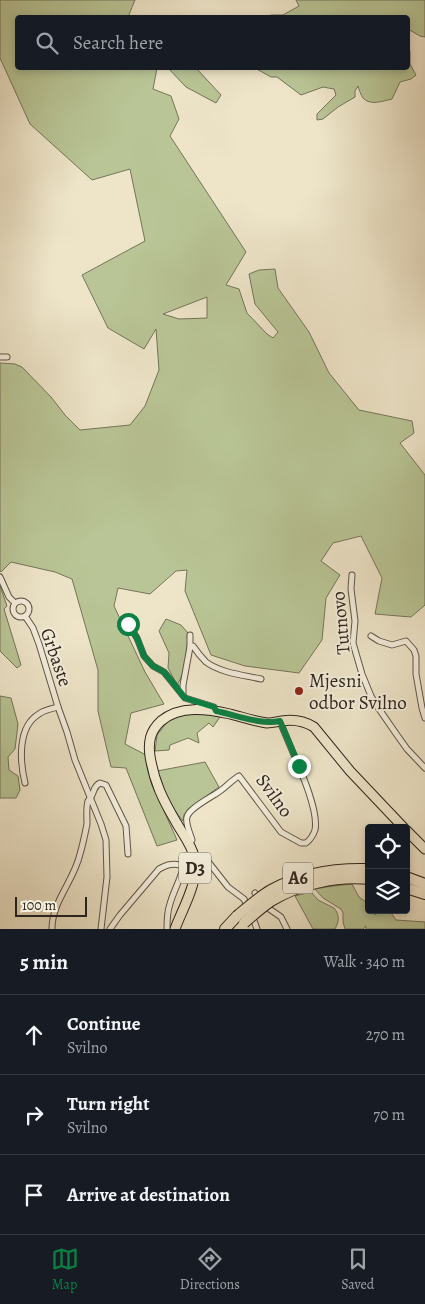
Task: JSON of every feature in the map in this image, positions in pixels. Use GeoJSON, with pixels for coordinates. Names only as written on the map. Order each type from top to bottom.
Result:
{"type":"FeatureCollection","features":[{"type":"Feature","properties":{"kind":"highway","name":"A6"},"geometry":{"type":"LineString","coordinates":[[240,923],[270,891],[288,882],[331,870],[365,869]]}},
{"type":"Feature","properties":{"kind":"highway"},"geometry":{"type":"LineString","coordinates":[[410,878],[425,884]]}},
{"type":"Feature","properties":{"kind":"highway","name":"A6"},"geometry":{"type":"LineString","coordinates":[[225,929],[240,923],[289,892],[312,884],[339,879],[365,879]]}},
{"type":"Feature","properties":{"kind":"highway"},"geometry":{"type":"LineString","coordinates":[[410,889],[425,894]]}},
{"type":"Feature","properties":{"kind":"main road","name":"Svilno"},"geometry":{"type":"LineString","coordinates":[[175,929],[191,888],[195,867],[194,856],[161,796],[155,781],[149,750],[150,738],[156,726],[173,714],[184,710],[196,709],[216,711],[262,722],[302,721],[314,727],[350,771],[400,824]]}},
{"type":"Feature","properties":{"kind":"main road","name":"Svilno"},"geometry":{"type":"LineString","coordinates":[[410,834],[425,849]]}},
{"type":"Feature","properties":{"kind":"street"},"geometry":{"type":"LineString","coordinates":[[0,358],[7,357]]}},
{"type":"Feature","properties":{"kind":"street","name":"Tutnovo"},"geometry":{"type":"LineString","coordinates":[[352,575],[351,589],[355,621],[353,643],[362,674],[376,706],[397,736],[425,768]]}},
{"type":"Feature","properties":{"kind":"street","name":"Grbaste"},"geometry":{"type":"LineString","coordinates":[[0,577],[8,598],[15,604]]}},
{"type":"Feature","properties":{"kind":"street","name":"Grbaste"},"geometry":{"type":"LineString","coordinates":[[23,601],[28,604],[30,609],[28,614],[20,618],[15,615],[13,608],[15,604],[23,601]]}},
{"type":"Feature","properties":{"kind":"street","name":"Grbaste"},"geometry":{"type":"LineString","coordinates":[[26,616],[39,644],[58,708],[106,840],[107,877],[101,929]]}},
{"type":"Feature","properties":{"kind":"street","name":"Svilno"},"geometry":{"type":"LineString","coordinates":[[128,624],[137,638],[144,656],[153,666],[164,672],[185,698],[214,707],[216,711]]}},
{"type":"Feature","properties":{"kind":"street"},"geometry":{"type":"LineString","coordinates":[[183,695],[182,686],[190,647],[190,635]]}},
{"type":"Feature","properties":{"kind":"street","name":"Tutnovo"},"geometry":{"type":"LineString","coordinates":[[371,636],[385,644],[392,645],[406,641],[414,650],[416,674],[422,690],[422,708],[425,718]]}},
{"type":"Feature","properties":{"kind":"street"},"geometry":{"type":"LineString","coordinates":[[190,647],[193,646],[202,658],[216,668],[261,679]]}},
{"type":"Feature","properties":{"kind":"street","name":"Grbaste"},"geometry":{"type":"LineString","coordinates":[[25,783],[22,771],[22,758],[25,730],[38,714],[58,708]]}},
{"type":"Feature","properties":{"kind":"street","name":"Svilno"},"geometry":{"type":"LineString","coordinates":[[189,844],[192,840],[186,820],[187,815],[239,776],[280,832],[301,843],[306,843],[310,840],[315,828],[313,805],[280,721]]}},
{"type":"Feature","properties":{"kind":"street"},"geometry":{"type":"LineString","coordinates":[[90,799],[97,784],[106,785],[126,826],[128,854]]}},
{"type":"Feature","properties":{"kind":"street","name":"Grbaste"},"geometry":{"type":"LineString","coordinates":[[52,929],[55,909],[80,855],[90,799]]}},
{"type":"Feature","properties":{"kind":"street"},"geometry":{"type":"LineString","coordinates":[[194,856],[206,859],[228,887],[244,899],[257,929]]}},
{"type":"Feature","properties":{"kind":"street"},"geometry":{"type":"LineString","coordinates":[[110,929],[159,869],[173,863],[183,868],[169,905],[167,929]]}},
{"type":"Feature","properties":{"kind":"street"},"geometry":{"type":"LineString","coordinates":[[255,893],[268,908],[281,917],[287,929]]}},
{"type":"Feature","properties":{"kind":"green space"},"geometry":{"type":"Polygon","coordinates":[[[0,0],[135,0],[129,15],[15,15],[15,70],[157,70],[153,89],[171,96],[179,119],[170,136],[246,252],[226,285],[239,289],[247,313],[273,338],[278,332],[255,304],[249,274],[259,270],[275,269],[278,288],[309,332],[329,373],[359,410],[412,421],[414,433],[400,443],[425,475],[425,605],[411,617],[375,614],[382,578],[361,536],[333,543],[321,561],[340,575],[326,598],[322,640],[299,673],[245,666],[211,655],[185,591],[187,570],[176,571],[150,594],[118,588],[114,606],[145,672],[164,704],[131,713],[125,744],[146,755],[151,782],[177,840],[157,846],[126,768],[111,767],[98,711],[98,670],[72,579],[55,572],[11,562],[0,571],[0,363],[15,364],[22,367],[80,430],[130,425],[145,406],[159,370],[156,329],[144,349],[108,328],[82,275],[145,241],[130,169],[92,180],[30,124],[0,58],[0,0]],[[207,297],[163,314],[179,319],[207,318],[207,297]]]}},
{"type":"Feature","properties":{"kind":"green space"},"geometry":{"type":"Polygon","coordinates":[[[296,0],[425,0],[425,37],[410,30],[410,15],[283,15],[299,6],[296,0]]]}},
{"type":"Feature","properties":{"kind":"green space"},"geometry":{"type":"Polygon","coordinates":[[[410,64],[416,75],[411,79],[400,82],[392,99],[377,102],[369,102],[363,98],[358,86],[355,91],[355,97],[323,119],[317,120],[317,114],[336,95],[334,89],[323,87],[301,95],[277,77],[271,77],[259,70],[410,70],[410,64]]]}},
{"type":"Feature","properties":{"kind":"green space"},"geometry":{"type":"Polygon","coordinates":[[[170,70],[198,70],[221,95],[216,103],[186,87],[170,70]]]}},
{"type":"Feature","properties":{"kind":"green space"},"geometry":{"type":"Polygon","coordinates":[[[0,586],[7,606],[4,609],[21,665],[17,668],[0,651],[0,586]]]}},
{"type":"Feature","properties":{"kind":"green space"},"geometry":{"type":"Polygon","coordinates":[[[166,619],[181,625],[188,633],[185,666],[177,685],[168,668],[169,653],[159,631],[166,619]]]}},
{"type":"Feature","properties":{"kind":"green space"},"geometry":{"type":"Polygon","coordinates":[[[0,696],[11,698],[18,724],[15,749],[8,757],[9,770],[18,776],[20,790],[16,798],[0,798],[0,696]]]}},
{"type":"Feature","properties":{"kind":"green space"},"geometry":{"type":"Polygon","coordinates":[[[190,713],[220,717],[213,727],[209,723],[197,733],[199,743],[188,738],[170,745],[169,750],[155,751],[157,735],[169,720],[190,713]]]}},
{"type":"Feature","properties":{"kind":"green space"},"geometry":{"type":"Polygon","coordinates":[[[205,762],[219,787],[188,809],[183,821],[167,798],[157,771],[205,762]]]}},
{"type":"Feature","properties":{"kind":"green space"},"geometry":{"type":"Polygon","coordinates":[[[352,884],[359,897],[365,901],[365,914],[392,914],[396,920],[425,922],[425,929],[366,929],[366,926],[363,929],[345,929],[341,909],[323,898],[315,889],[352,884]]]}},
{"type":"Feature","properties":{"kind":"green space"},"geometry":{"type":"Polygon","coordinates":[[[311,892],[318,900],[334,908],[336,911],[338,919],[335,929],[313,929],[295,896],[311,892]]]}},
{"type":"Feature","properties":{"kind":"place","name":"Mjesni odbor Svilno"},"geometry":{"type":"Point","coordinates":[299,691]}},
{"type":"Feature","properties":{"kind":"route"},"geometry":{"type":"LineString","coordinates":[[128,624],[137,638],[144,656],[153,666],[164,672],[185,698],[214,707],[216,711],[262,722],[272,723],[280,721],[299,766]]}}]}
